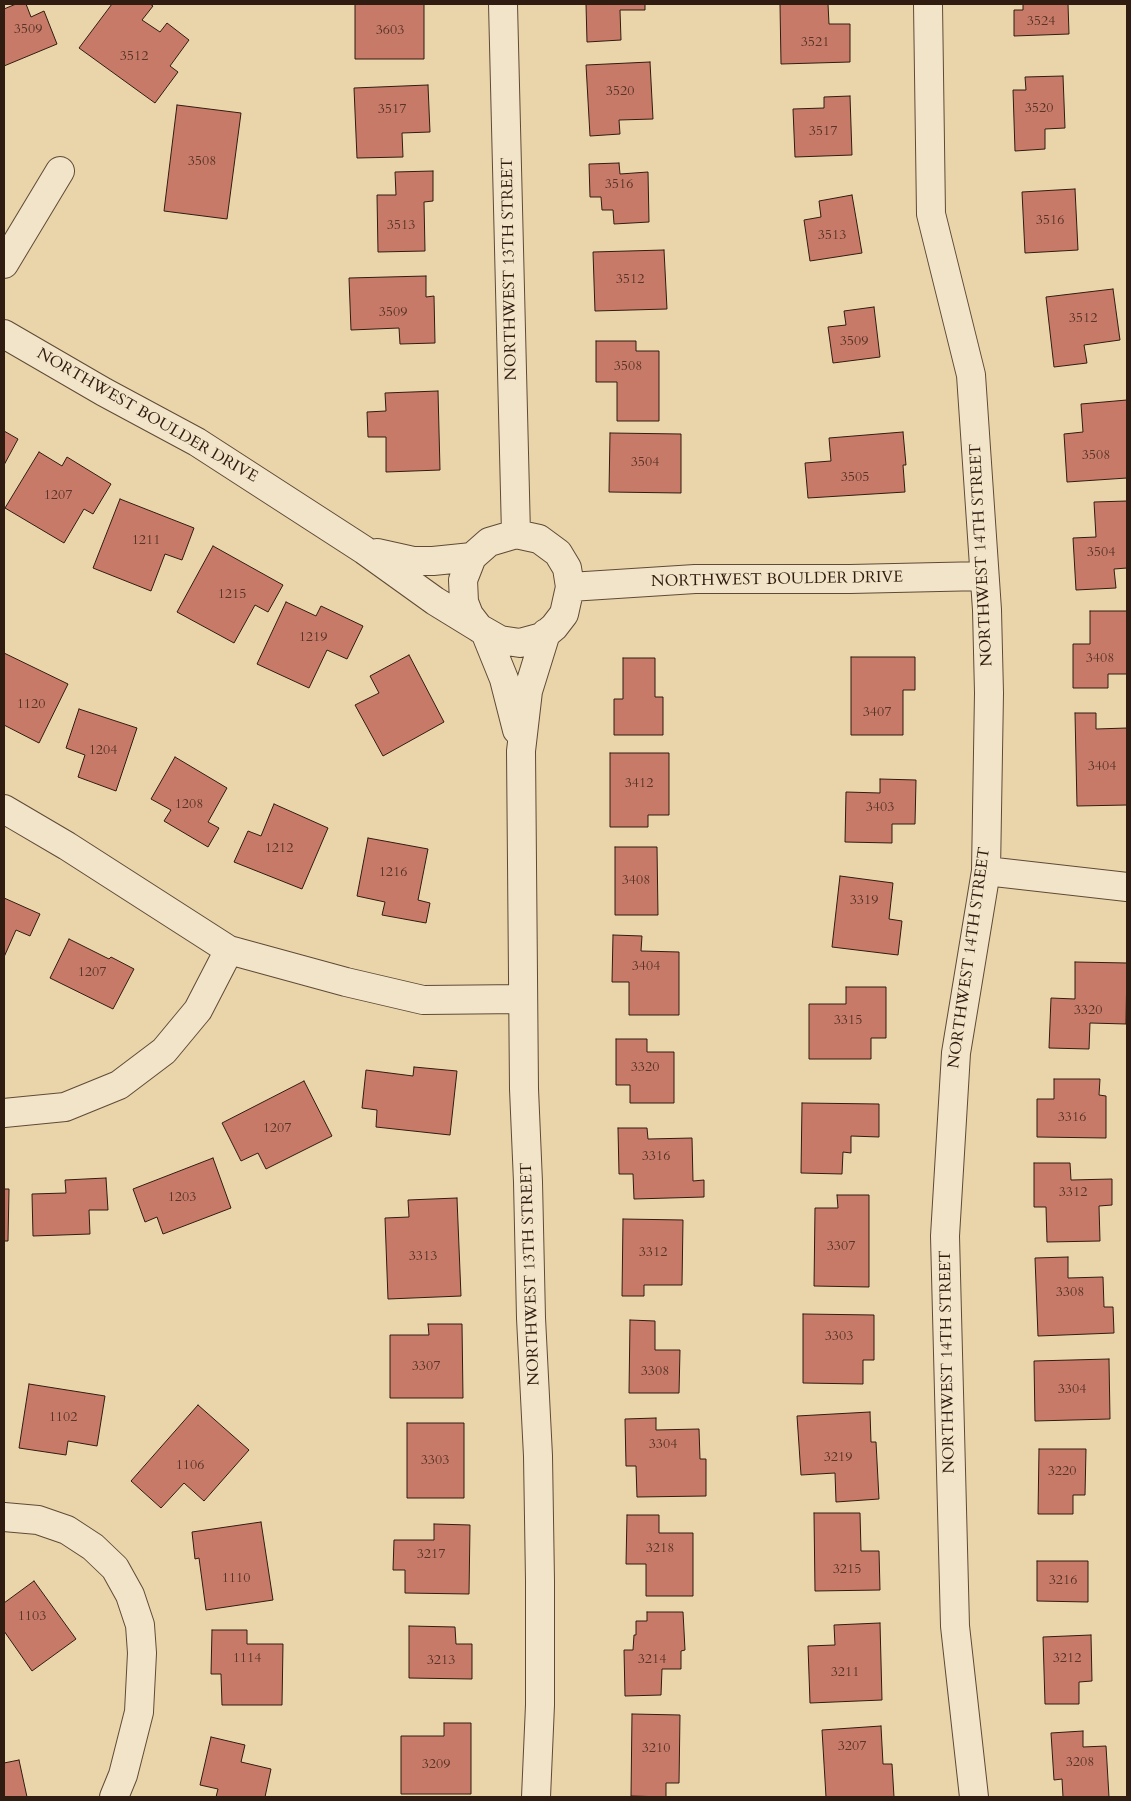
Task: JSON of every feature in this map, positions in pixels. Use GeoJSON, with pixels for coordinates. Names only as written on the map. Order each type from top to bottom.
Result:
{"type":"FeatureCollection","features":[{"type":"Feature","properties":{"kind":"street","name":"NORTHWEST 13TH STREET"},"geometry":{"type":"LineString","coordinates":[[504,4],[516,534]]}},
{"type":"Feature","properties":{"kind":"street","name":"NORTHWEST 14TH STREET"},"geometry":{"type":"LineString","coordinates":[[928,4],[931,214],[971,375],[987,610],[989,693],[986,871],[956,1053],[945,1236],[955,1626],[974,1797]]}},
{"type":"Feature","properties":{"kind":"street"},"geometry":{"type":"LineString","coordinates":[[4,264],[60,171]]}},
{"type":"Feature","properties":{"kind":"street","name":"NORTHWEST BOULDER DRIVE"},"geometry":{"type":"LineString","coordinates":[[4,334],[104,392],[197,442],[364,550],[435,601],[482,630]]}},
{"type":"Feature","properties":{"kind":"street"},"geometry":{"type":"LineString","coordinates":[[516,534],[539,539],[558,553],[567,568],[570,587],[564,614],[554,627],[542,636],[520,643],[500,640],[482,630],[469,615],[464,602],[463,580],[472,557],[489,542],[516,534]]}},
{"type":"Feature","properties":{"kind":"street","name":"NORTHWEST BOULDER DRIVE"},"geometry":{"type":"LineString","coordinates":[[364,550],[413,562],[433,562],[472,557]]}},
{"type":"Feature","properties":{"kind":"street","name":"NORTHWEST BOULDER DRIVE"},"geometry":{"type":"LineString","coordinates":[[570,587],[695,579],[850,579],[984,576]]}},
{"type":"Feature","properties":{"kind":"street","name":"NORTHWEST 13TH STREET"},"geometry":{"type":"LineString","coordinates":[[482,630],[504,679],[512,705],[521,751]]}},
{"type":"Feature","properties":{"kind":"street","name":"NORTHWEST 13TH STREET"},"geometry":{"type":"LineString","coordinates":[[536,1797],[540,1705],[540,1572],[523,999],[521,751],[528,691],[546,633]]}},
{"type":"Feature","properties":{"kind":"street"},"geometry":{"type":"LineString","coordinates":[[4,809],[67,846],[229,950],[346,982],[423,1000],[523,999]]}},
{"type":"Feature","properties":{"kind":"street"},"geometry":{"type":"LineString","coordinates":[[986,871],[1127,887]]}},
{"type":"Feature","properties":{"kind":"street"},"geometry":{"type":"LineString","coordinates":[[4,1113],[65,1107],[119,1085],[164,1051],[198,1010],[229,950]]}},
{"type":"Feature","properties":{"kind":"street"},"geometry":{"type":"LineString","coordinates":[[4,1517],[38,1520],[67,1530],[93,1547],[114,1568],[130,1595],[140,1625],[142,1653],[139,1712],[123,1775],[114,1797]]}},
{"type":"Feature","properties":{"kind":"building"},"geometry":{"type":"Polygon","coordinates":[[[16,4],[26,4],[31,17],[44,11],[57,44],[4,66],[4,9],[16,4]]]}},
{"type":"Feature","properties":{"kind":"building"},"geometry":{"type":"Polygon","coordinates":[[[112,4],[150,4],[153,6],[142,20],[160,32],[167,23],[189,40],[170,66],[178,72],[155,103],[79,48],[112,4]]]}},
{"type":"Feature","properties":{"kind":"building"},"geometry":{"type":"Polygon","coordinates":[[[355,4],[424,4],[424,59],[355,59],[355,4]]]}},
{"type":"Feature","properties":{"kind":"building"},"geometry":{"type":"Polygon","coordinates":[[[586,4],[645,4],[645,10],[620,10],[621,40],[587,42],[586,4]]]}},
{"type":"Feature","properties":{"kind":"building"},"geometry":{"type":"Polygon","coordinates":[[[780,4],[828,4],[829,24],[850,24],[850,62],[781,64],[780,4]]]}},
{"type":"Feature","properties":{"kind":"building"},"geometry":{"type":"Polygon","coordinates":[[[1023,4],[1068,4],[1069,34],[1014,36],[1014,10],[1023,10],[1023,4]]]}},
{"type":"Feature","properties":{"kind":"building"},"geometry":{"type":"Polygon","coordinates":[[[650,62],[653,119],[619,120],[620,134],[590,136],[586,65],[650,62]]]}},
{"type":"Feature","properties":{"kind":"building"},"geometry":{"type":"Polygon","coordinates":[[[1063,76],[1065,128],[1045,129],[1045,149],[1015,151],[1013,90],[1026,90],[1025,77],[1063,76]]]}},
{"type":"Feature","properties":{"kind":"building"},"geometry":{"type":"Polygon","coordinates":[[[428,85],[430,132],[402,133],[403,157],[357,158],[354,88],[428,85]]]}},
{"type":"Feature","properties":{"kind":"building"},"geometry":{"type":"Polygon","coordinates":[[[850,96],[852,155],[795,157],[793,109],[824,108],[824,97],[850,96]]]}},
{"type":"Feature","properties":{"kind":"building"},"geometry":{"type":"Polygon","coordinates":[[[177,105],[241,113],[227,219],[164,211],[177,105]]]}},
{"type":"Feature","properties":{"kind":"building"},"geometry":{"type":"Polygon","coordinates":[[[619,163],[620,174],[648,172],[649,222],[614,224],[613,210],[602,210],[601,197],[590,197],[589,164],[619,163]]]}},
{"type":"Feature","properties":{"kind":"building"},"geometry":{"type":"Polygon","coordinates":[[[433,171],[433,201],[424,202],[425,251],[378,252],[377,195],[396,195],[395,172],[433,171]]]}},
{"type":"Feature","properties":{"kind":"building"},"geometry":{"type":"Polygon","coordinates":[[[1075,189],[1078,250],[1025,253],[1022,192],[1075,189]]]}},
{"type":"Feature","properties":{"kind":"building"},"geometry":{"type":"Polygon","coordinates":[[[852,195],[862,253],[810,261],[804,220],[821,217],[819,201],[852,195]]]}},
{"type":"Feature","properties":{"kind":"building"},"geometry":{"type":"Polygon","coordinates":[[[664,250],[667,309],[595,311],[593,252],[664,250]]]}},
{"type":"Feature","properties":{"kind":"building"},"geometry":{"type":"Polygon","coordinates":[[[426,276],[426,297],[434,296],[435,343],[400,344],[399,328],[351,330],[349,278],[426,276]]]}},
{"type":"Feature","properties":{"kind":"building"},"geometry":{"type":"Polygon","coordinates":[[[1113,289],[1120,340],[1084,345],[1087,363],[1054,367],[1046,297],[1113,289]]]}},
{"type":"Feature","properties":{"kind":"building"},"geometry":{"type":"Polygon","coordinates":[[[874,307],[880,357],[833,363],[828,327],[846,325],[844,311],[874,307]]]}},
{"type":"Feature","properties":{"kind":"building"},"geometry":{"type":"Polygon","coordinates":[[[596,341],[636,341],[636,351],[659,351],[659,421],[617,421],[617,382],[596,382],[596,341]]]}},
{"type":"Feature","properties":{"kind":"building"},"geometry":{"type":"Polygon","coordinates":[[[438,391],[440,470],[386,472],[386,437],[368,437],[367,412],[386,411],[385,393],[438,391]]]}},
{"type":"Feature","properties":{"kind":"building"},"geometry":{"type":"Polygon","coordinates":[[[1127,400],[1127,478],[1067,482],[1064,434],[1083,432],[1081,404],[1127,400]]]}},
{"type":"Feature","properties":{"kind":"building"},"geometry":{"type":"Polygon","coordinates":[[[4,431],[18,439],[4,465],[4,431]]]}},
{"type":"Feature","properties":{"kind":"building"},"geometry":{"type":"Polygon","coordinates":[[[903,432],[906,465],[903,465],[905,492],[808,498],[805,463],[831,461],[829,438],[903,432]]]}},
{"type":"Feature","properties":{"kind":"building"},"geometry":{"type":"Polygon","coordinates":[[[610,433],[681,434],[681,493],[609,492],[610,433]]]}},
{"type":"Feature","properties":{"kind":"building"},"geometry":{"type":"Polygon","coordinates":[[[39,452],[62,466],[67,457],[111,484],[93,514],[84,509],[64,543],[5,508],[39,452]]]}},
{"type":"Feature","properties":{"kind":"building"},"geometry":{"type":"Polygon","coordinates":[[[120,499],[194,528],[182,560],[165,554],[151,591],[93,568],[120,499]]]}},
{"type":"Feature","properties":{"kind":"building"},"geometry":{"type":"Polygon","coordinates":[[[1127,501],[1127,568],[1114,569],[1116,588],[1076,590],[1073,538],[1096,537],[1094,502],[1127,501]]]}},
{"type":"Feature","properties":{"kind":"building"},"geometry":{"type":"Polygon","coordinates":[[[213,546],[283,585],[268,612],[255,605],[234,643],[177,612],[213,546]]]}},
{"type":"Feature","properties":{"kind":"building"},"geometry":{"type":"Polygon","coordinates":[[[286,602],[316,616],[321,606],[363,626],[347,659],[327,650],[309,688],[257,664],[286,602]]]}},
{"type":"Feature","properties":{"kind":"building"},"geometry":{"type":"Polygon","coordinates":[[[1090,611],[1127,611],[1127,674],[1108,674],[1108,688],[1073,688],[1073,644],[1090,644],[1090,611]]]}},
{"type":"Feature","properties":{"kind":"building"},"geometry":{"type":"Polygon","coordinates":[[[4,653],[68,684],[39,743],[4,725],[4,653]]]}},
{"type":"Feature","properties":{"kind":"building"},"geometry":{"type":"Polygon","coordinates":[[[409,655],[444,722],[383,756],[355,705],[379,693],[370,676],[409,655]]]}},
{"type":"Feature","properties":{"kind":"building"},"geometry":{"type":"Polygon","coordinates":[[[851,657],[915,657],[915,690],[903,690],[903,735],[851,735],[851,657]]]}},
{"type":"Feature","properties":{"kind":"building"},"geometry":{"type":"Polygon","coordinates":[[[623,658],[655,658],[655,697],[663,697],[663,735],[614,735],[614,699],[623,699],[623,658]]]}},
{"type":"Feature","properties":{"kind":"building"},"geometry":{"type":"Polygon","coordinates":[[[79,709],[137,728],[116,791],[78,777],[85,755],[66,748],[79,709]]]}},
{"type":"Feature","properties":{"kind":"building"},"geometry":{"type":"Polygon","coordinates":[[[1075,713],[1096,713],[1096,729],[1127,728],[1127,805],[1077,806],[1075,713]]]}},
{"type":"Feature","properties":{"kind":"building"},"geometry":{"type":"Polygon","coordinates":[[[610,753],[669,753],[669,815],[648,815],[648,827],[610,827],[610,753]]]}},
{"type":"Feature","properties":{"kind":"building"},"geometry":{"type":"Polygon","coordinates":[[[175,757],[227,788],[208,822],[219,828],[208,847],[164,821],[171,810],[151,799],[175,757]]]}},
{"type":"Feature","properties":{"kind":"building"},"geometry":{"type":"Polygon","coordinates":[[[880,779],[916,780],[915,824],[892,824],[892,843],[845,842],[846,792],[880,793],[880,779]]]}},
{"type":"Feature","properties":{"kind":"building"},"geometry":{"type":"Polygon","coordinates":[[[274,804],[328,828],[302,889],[234,862],[248,831],[261,836],[274,804]]]}},
{"type":"Feature","properties":{"kind":"building"},"geometry":{"type":"Polygon","coordinates":[[[368,838],[428,849],[418,900],[430,903],[426,923],[382,915],[385,902],[357,896],[368,838]]]}},
{"type":"Feature","properties":{"kind":"building"},"geometry":{"type":"Polygon","coordinates":[[[615,847],[657,847],[658,915],[615,915],[615,847]]]}},
{"type":"Feature","properties":{"kind":"building"},"geometry":{"type":"Polygon","coordinates":[[[840,876],[893,883],[889,919],[902,921],[898,955],[832,947],[840,876]]]}},
{"type":"Feature","properties":{"kind":"building"},"geometry":{"type":"Polygon","coordinates":[[[4,898],[40,914],[30,936],[16,930],[4,957],[4,898]]]}},
{"type":"Feature","properties":{"kind":"building"},"geometry":{"type":"Polygon","coordinates":[[[613,935],[642,936],[641,951],[679,952],[679,1015],[629,1015],[629,982],[612,982],[613,935]]]}},
{"type":"Feature","properties":{"kind":"building"},"geometry":{"type":"Polygon","coordinates":[[[69,939],[134,969],[113,1009],[50,978],[69,939]]]}},
{"type":"Feature","properties":{"kind":"building"},"geometry":{"type":"Polygon","coordinates":[[[1075,962],[1127,963],[1126,1024],[1090,1023],[1089,1049],[1049,1048],[1051,998],[1075,999],[1075,962]]]}},
{"type":"Feature","properties":{"kind":"building"},"geometry":{"type":"Polygon","coordinates":[[[846,987],[886,987],[886,1038],[871,1038],[871,1059],[809,1059],[809,1004],[846,1004],[846,987]]]}},
{"type":"Feature","properties":{"kind":"building"},"geometry":{"type":"Polygon","coordinates":[[[616,1039],[647,1039],[647,1052],[674,1052],[674,1103],[630,1103],[630,1085],[616,1085],[616,1039]]]}},
{"type":"Feature","properties":{"kind":"building"},"geometry":{"type":"Polygon","coordinates":[[[414,1067],[457,1071],[450,1135],[376,1127],[377,1110],[362,1108],[366,1070],[413,1076],[414,1067]]]}},
{"type":"Feature","properties":{"kind":"building"},"geometry":{"type":"Polygon","coordinates":[[[1054,1079],[1100,1079],[1099,1095],[1106,1096],[1106,1138],[1037,1137],[1037,1099],[1054,1099],[1054,1079]]]}},
{"type":"Feature","properties":{"kind":"building"},"geometry":{"type":"Polygon","coordinates":[[[304,1081],[332,1136],[266,1169],[258,1153],[241,1161],[222,1123],[304,1081]]]}},
{"type":"Feature","properties":{"kind":"building"},"geometry":{"type":"Polygon","coordinates":[[[802,1103],[879,1104],[879,1137],[851,1136],[851,1153],[843,1152],[842,1174],[801,1173],[802,1103]]]}},
{"type":"Feature","properties":{"kind":"building"},"geometry":{"type":"Polygon","coordinates":[[[618,1128],[647,1128],[648,1139],[692,1138],[693,1181],[704,1180],[704,1197],[634,1199],[633,1174],[619,1174],[618,1128]]]}},
{"type":"Feature","properties":{"kind":"building"},"geometry":{"type":"Polygon","coordinates":[[[213,1158],[231,1208],[163,1234],[157,1217],[145,1222],[133,1189],[213,1158]]]}},
{"type":"Feature","properties":{"kind":"building"},"geometry":{"type":"Polygon","coordinates":[[[1034,1163],[1070,1163],[1071,1180],[1112,1179],[1112,1205],[1099,1206],[1100,1241],[1047,1242],[1046,1207],[1034,1207],[1034,1163]]]}},
{"type":"Feature","properties":{"kind":"building"},"geometry":{"type":"Polygon","coordinates":[[[106,1178],[108,1210],[89,1210],[90,1234],[33,1236],[32,1194],[66,1193],[65,1180],[106,1178]]]}},
{"type":"Feature","properties":{"kind":"building"},"geometry":{"type":"Polygon","coordinates":[[[4,1189],[9,1189],[8,1241],[4,1241],[4,1189]]]}},
{"type":"Feature","properties":{"kind":"building"},"geometry":{"type":"Polygon","coordinates":[[[837,1195],[869,1195],[869,1287],[814,1286],[815,1208],[838,1208],[837,1195]]]}},
{"type":"Feature","properties":{"kind":"building"},"geometry":{"type":"Polygon","coordinates":[[[457,1198],[461,1296],[388,1299],[385,1218],[409,1217],[408,1200],[457,1198]]]}},
{"type":"Feature","properties":{"kind":"building"},"geometry":{"type":"Polygon","coordinates":[[[623,1219],[683,1220],[682,1285],[644,1285],[644,1296],[622,1296],[623,1219]]]}},
{"type":"Feature","properties":{"kind":"building"},"geometry":{"type":"Polygon","coordinates":[[[1068,1257],[1068,1278],[1103,1277],[1104,1307],[1113,1307],[1114,1333],[1038,1336],[1035,1258],[1068,1257]]]}},
{"type":"Feature","properties":{"kind":"building"},"geometry":{"type":"Polygon","coordinates":[[[803,1314],[874,1315],[874,1360],[863,1360],[863,1384],[803,1383],[803,1314]]]}},
{"type":"Feature","properties":{"kind":"building"},"geometry":{"type":"Polygon","coordinates":[[[630,1320],[655,1321],[655,1350],[680,1350],[679,1393],[629,1393],[630,1320]]]}},
{"type":"Feature","properties":{"kind":"building"},"geometry":{"type":"Polygon","coordinates":[[[428,1324],[462,1324],[463,1398],[390,1398],[390,1335],[429,1335],[428,1324]]]}},
{"type":"Feature","properties":{"kind":"building"},"geometry":{"type":"Polygon","coordinates":[[[1109,1359],[1110,1419],[1035,1421],[1034,1361],[1109,1359]]]}},
{"type":"Feature","properties":{"kind":"building"},"geometry":{"type":"Polygon","coordinates":[[[29,1384],[105,1396],[97,1446],[68,1441],[66,1455],[19,1448],[29,1384]]]}},
{"type":"Feature","properties":{"kind":"building"},"geometry":{"type":"Polygon","coordinates":[[[198,1405],[249,1450],[204,1501],[184,1483],[161,1508],[131,1481],[198,1405]]]}},
{"type":"Feature","properties":{"kind":"building"},"geometry":{"type":"Polygon","coordinates":[[[870,1412],[871,1442],[876,1442],[879,1499],[836,1502],[835,1473],[801,1475],[797,1416],[870,1412]]]}},
{"type":"Feature","properties":{"kind":"building"},"geometry":{"type":"Polygon","coordinates":[[[656,1418],[656,1430],[699,1429],[700,1459],[706,1459],[706,1496],[637,1497],[636,1466],[626,1466],[625,1419],[656,1418]]]}},
{"type":"Feature","properties":{"kind":"building"},"geometry":{"type":"Polygon","coordinates":[[[407,1423],[464,1423],[464,1498],[407,1498],[407,1423]]]}},
{"type":"Feature","properties":{"kind":"building"},"geometry":{"type":"Polygon","coordinates":[[[1039,1449],[1086,1449],[1085,1495],[1073,1495],[1073,1514],[1038,1514],[1039,1449]]]}},
{"type":"Feature","properties":{"kind":"building"},"geometry":{"type":"Polygon","coordinates":[[[814,1513],[860,1513],[861,1551],[879,1551],[880,1590],[815,1591],[814,1513]]]}},
{"type":"Feature","properties":{"kind":"building"},"geometry":{"type":"Polygon","coordinates":[[[627,1515],[659,1515],[659,1533],[693,1533],[693,1596],[646,1596],[646,1564],[626,1564],[627,1515]]]}},
{"type":"Feature","properties":{"kind":"building"},"geometry":{"type":"Polygon","coordinates":[[[261,1522],[273,1600],[206,1610],[199,1558],[195,1559],[192,1532],[261,1522]]]}},
{"type":"Feature","properties":{"kind":"building"},"geometry":{"type":"Polygon","coordinates":[[[434,1524],[470,1525],[469,1594],[405,1593],[405,1570],[393,1570],[394,1540],[434,1540],[434,1524]]]}},
{"type":"Feature","properties":{"kind":"building"},"geometry":{"type":"Polygon","coordinates":[[[1037,1561],[1088,1561],[1088,1602],[1037,1601],[1037,1561]]]}},
{"type":"Feature","properties":{"kind":"building"},"geometry":{"type":"Polygon","coordinates":[[[34,1581],[76,1639],[32,1671],[4,1631],[4,1603],[34,1581]]]}},
{"type":"Feature","properties":{"kind":"building"},"geometry":{"type":"Polygon","coordinates":[[[647,1612],[683,1612],[685,1650],[681,1651],[681,1669],[662,1669],[661,1695],[625,1696],[624,1650],[633,1650],[636,1621],[647,1621],[647,1612]]]}},
{"type":"Feature","properties":{"kind":"building"},"geometry":{"type":"Polygon","coordinates":[[[880,1623],[882,1700],[810,1703],[808,1646],[835,1645],[834,1625],[880,1623]]]}},
{"type":"Feature","properties":{"kind":"building"},"geometry":{"type":"Polygon","coordinates":[[[409,1626],[455,1627],[456,1644],[472,1644],[472,1679],[409,1678],[409,1626]]]}},
{"type":"Feature","properties":{"kind":"building"},"geometry":{"type":"Polygon","coordinates":[[[212,1630],[247,1630],[247,1644],[283,1644],[282,1705],[222,1705],[221,1674],[211,1674],[212,1630]]]}},
{"type":"Feature","properties":{"kind":"building"},"geometry":{"type":"Polygon","coordinates":[[[1091,1635],[1092,1681],[1079,1682],[1079,1704],[1045,1704],[1043,1637],[1091,1635]]]}},
{"type":"Feature","properties":{"kind":"building"},"geometry":{"type":"Polygon","coordinates":[[[632,1714],[680,1715],[679,1783],[666,1783],[666,1797],[631,1796],[632,1714]]]}},
{"type":"Feature","properties":{"kind":"building"},"geometry":{"type":"Polygon","coordinates":[[[444,1723],[471,1723],[471,1794],[401,1794],[401,1736],[444,1736],[444,1723]]]}},
{"type":"Feature","properties":{"kind":"building"},"geometry":{"type":"Polygon","coordinates":[[[881,1726],[883,1764],[892,1764],[894,1797],[826,1797],[822,1730],[881,1726]]]}},
{"type":"Feature","properties":{"kind":"building"},"geometry":{"type":"Polygon","coordinates":[[[1083,1731],[1083,1747],[1106,1746],[1109,1797],[1063,1797],[1062,1779],[1054,1780],[1051,1733],[1083,1731]]]}},
{"type":"Feature","properties":{"kind":"building"},"geometry":{"type":"Polygon","coordinates":[[[211,1737],[245,1745],[241,1762],[271,1769],[265,1797],[216,1797],[218,1789],[200,1785],[211,1737]]]}},
{"type":"Feature","properties":{"kind":"building"},"geometry":{"type":"Polygon","coordinates":[[[19,1760],[27,1797],[4,1797],[4,1763],[19,1760]]]}}]}
